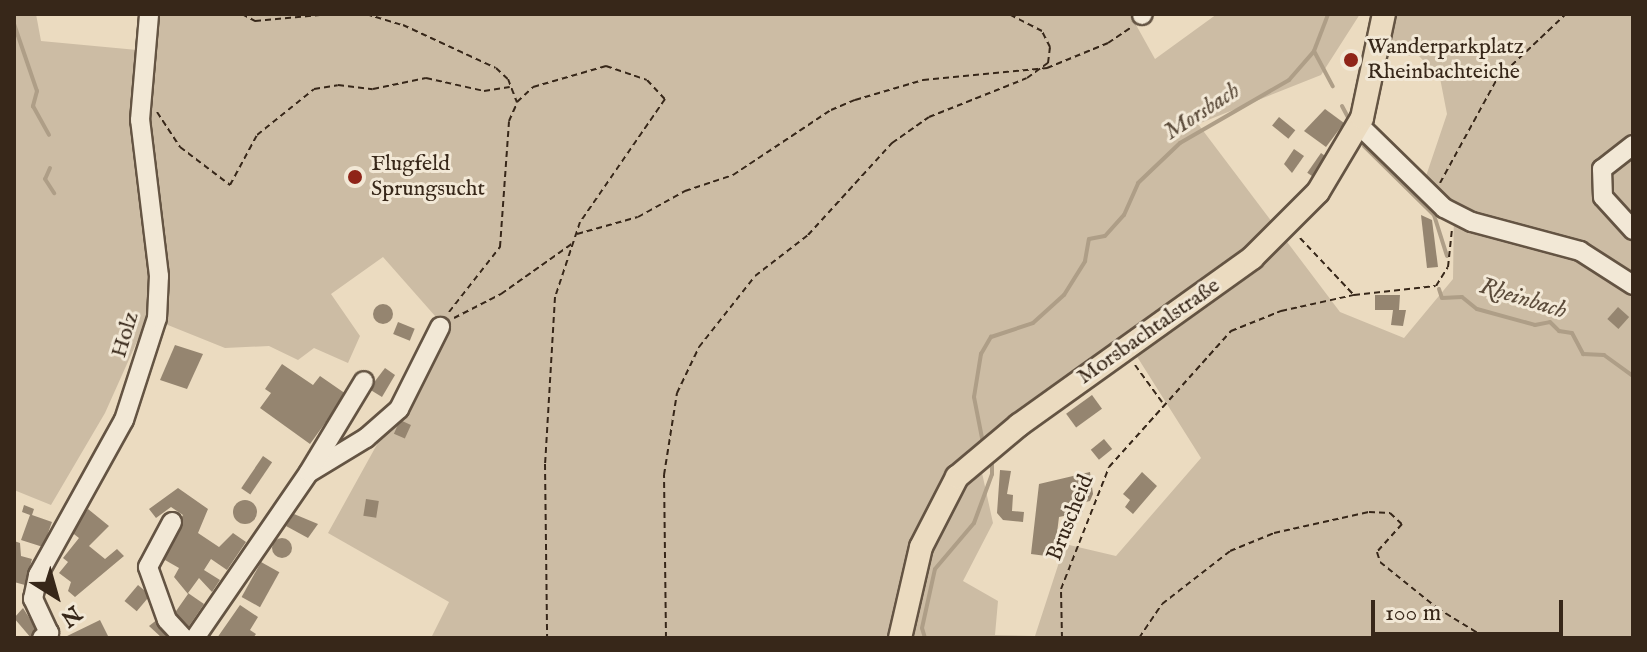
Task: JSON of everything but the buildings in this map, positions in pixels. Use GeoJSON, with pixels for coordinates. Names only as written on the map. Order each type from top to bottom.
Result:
{"type":"FeatureCollection","features":[{"type":"Feature","properties":{"kind":"main road","name":"Morsbachtalstraße"},"geometry":{"type":"LineString","coordinates":[[900,638],[911,582],[931,521],[957,477],[1123,348],[1229,275],[1290,224],[1337,165],[1359,125],[1384,14]]}},
{"type":"Feature","properties":{"kind":"street","name":"Holz"},"geometry":{"type":"LineString","coordinates":[[42,638],[49,633],[33,599],[38,575],[124,420],[157,318],[160,286],[139,92],[149,14]]}},
{"type":"Feature","properties":{"kind":"street"},"geometry":{"type":"LineString","coordinates":[[1359,125],[1439,201],[1472,222],[1593,256],[1633,285]]}},
{"type":"Feature","properties":{"kind":"street"},"geometry":{"type":"LineString","coordinates":[[1633,145],[1602,169],[1603,197],[1633,230]]}},
{"type":"Feature","properties":{"kind":"street"},"geometry":{"type":"LineString","coordinates":[[309,472],[366,438],[399,409],[440,327]]}},
{"type":"Feature","properties":{"kind":"street"},"geometry":{"type":"LineString","coordinates":[[195,638],[309,472],[364,381]]}},
{"type":"Feature","properties":{"kind":"street"},"geometry":{"type":"LineString","coordinates":[[172,522],[148,567],[167,620],[184,638]]}},
{"type":"Feature","properties":{"kind":"path"},"geometry":{"type":"LineString","coordinates":[[242,14],[255,21],[331,14]]}},
{"type":"Feature","properties":{"kind":"path"},"geometry":{"type":"LineString","coordinates":[[366,14],[403,25],[496,68],[511,87],[517,102]]}},
{"type":"Feature","properties":{"kind":"path"},"geometry":{"type":"LineString","coordinates":[[1009,14],[1046,37],[1050,54],[1042,68]]}},
{"type":"Feature","properties":{"kind":"path"},"geometry":{"type":"LineString","coordinates":[[1290,224],[1310,253],[1354,295],[1436,286],[1448,267],[1454,244],[1439,201],[1497,79],[1566,14]]}},
{"type":"Feature","properties":{"kind":"path"},"geometry":{"type":"LineString","coordinates":[[666,638],[664,475],[677,393],[699,347],[755,276],[808,235],[892,143],[954,104],[1108,43],[1142,15]]}},
{"type":"Feature","properties":{"kind":"path"},"geometry":{"type":"LineString","coordinates":[[440,327],[465,287],[500,247],[509,121],[517,102],[543,83],[606,66],[647,80],[663,92],[662,110],[591,204],[574,242],[550,331],[547,638]]}},
{"type":"Feature","properties":{"kind":"path"},"geometry":{"type":"LineString","coordinates":[[577,234],[638,217],[685,191],[733,175],[831,110],[855,100],[923,80],[1042,68]]}},
{"type":"Feature","properties":{"kind":"path"},"geometry":{"type":"LineString","coordinates":[[151,101],[180,147],[230,185],[257,135],[314,89],[338,85],[373,89],[426,78],[484,91],[511,87]]}},
{"type":"Feature","properties":{"kind":"path"},"geometry":{"type":"LineString","coordinates":[[440,327],[501,294],[574,242]]}},
{"type":"Feature","properties":{"kind":"path","name":"Bruscheid"},"geometry":{"type":"LineString","coordinates":[[1062,638],[1061,589],[1109,467],[1231,331],[1281,311],[1354,295]]}},
{"type":"Feature","properties":{"kind":"path"},"geometry":{"type":"LineString","coordinates":[[1123,348],[1164,404]]}},
{"type":"Feature","properties":{"kind":"path"},"geometry":{"type":"LineString","coordinates":[[1139,638],[1162,604],[1230,551],[1274,533],[1369,512],[1390,513],[1402,524],[1377,552],[1380,562],[1437,608],[1486,638]]}},
{"type":"Feature","properties":{"kind":"shaded area"},"geometry":{"type":"Polygon","coordinates":[[[14,14],[36,14],[41,41],[148,51],[154,14],[1130,14],[1155,59],[1217,14],[1360,14],[1321,75],[1198,124],[1340,312],[1404,338],[1453,279],[1454,209],[1425,179],[1447,114],[1440,78],[1419,56],[1385,54],[1390,14],[1633,14],[1633,638],[431,638],[449,602],[328,533],[443,325],[383,257],[331,294],[360,336],[348,363],[314,348],[298,360],[269,346],[225,348],[148,317],[105,413],[51,505],[14,490],[14,14]],[[1124,336],[977,450],[993,523],[963,581],[998,601],[995,635],[1035,636],[1065,544],[1116,556],[1201,458],[1124,336]]]}},
{"type":"Feature","properties":{"kind":"waterway","name":"Morsbach"},"geometry":{"type":"LineString","coordinates":[[983,443],[974,397],[981,354],[991,337],[1033,323],[1064,295],[1085,261],[1089,239],[1105,236],[1124,215],[1138,183],[1180,143],[1289,80],[1314,51],[1328,14]]}},
{"type":"Feature","properties":{"kind":"waterway"},"geometry":{"type":"LineString","coordinates":[[14,24],[37,91],[33,106],[49,135]]}},
{"type":"Feature","properties":{"kind":"waterway","name":"Rheinbach"},"geometry":{"type":"LineString","coordinates":[[1314,51],[1333,86]]}},
{"type":"Feature","properties":{"kind":"waterway","name":"Rheinbach"},"geometry":{"type":"LineString","coordinates":[[1342,106],[1350,121]]}},
{"type":"Feature","properties":{"kind":"waterway","name":"Rheinbach"},"geometry":{"type":"LineString","coordinates":[[1364,146],[1434,215],[1447,256]]}},
{"type":"Feature","properties":{"kind":"waterway"},"geometry":{"type":"LineString","coordinates":[[50,168],[45,179],[54,193]]}},
{"type":"Feature","properties":{"kind":"waterway","name":"Rheinbach"},"geometry":{"type":"LineString","coordinates":[[1439,289],[1442,298],[1462,297],[1477,309],[1535,325],[1550,322],[1559,331],[1572,333],[1583,354],[1604,355],[1633,376]]}},
{"type":"Feature","properties":{"kind":"waterway","name":"Morsbach"},"geometry":{"type":"LineString","coordinates":[[925,638],[922,628],[935,569],[974,523],[992,474],[992,457]]}},
{"type":"Feature","properties":{"kind":"place","name":"Wanderparkplatz Rheinbachteiche"},"geometry":{"type":"Point","coordinates":[1351,60]}},
{"type":"Feature","properties":{"kind":"place","name":"Flugfeld Sprungsucht"},"geometry":{"type":"Point","coordinates":[355,177]}}]}
